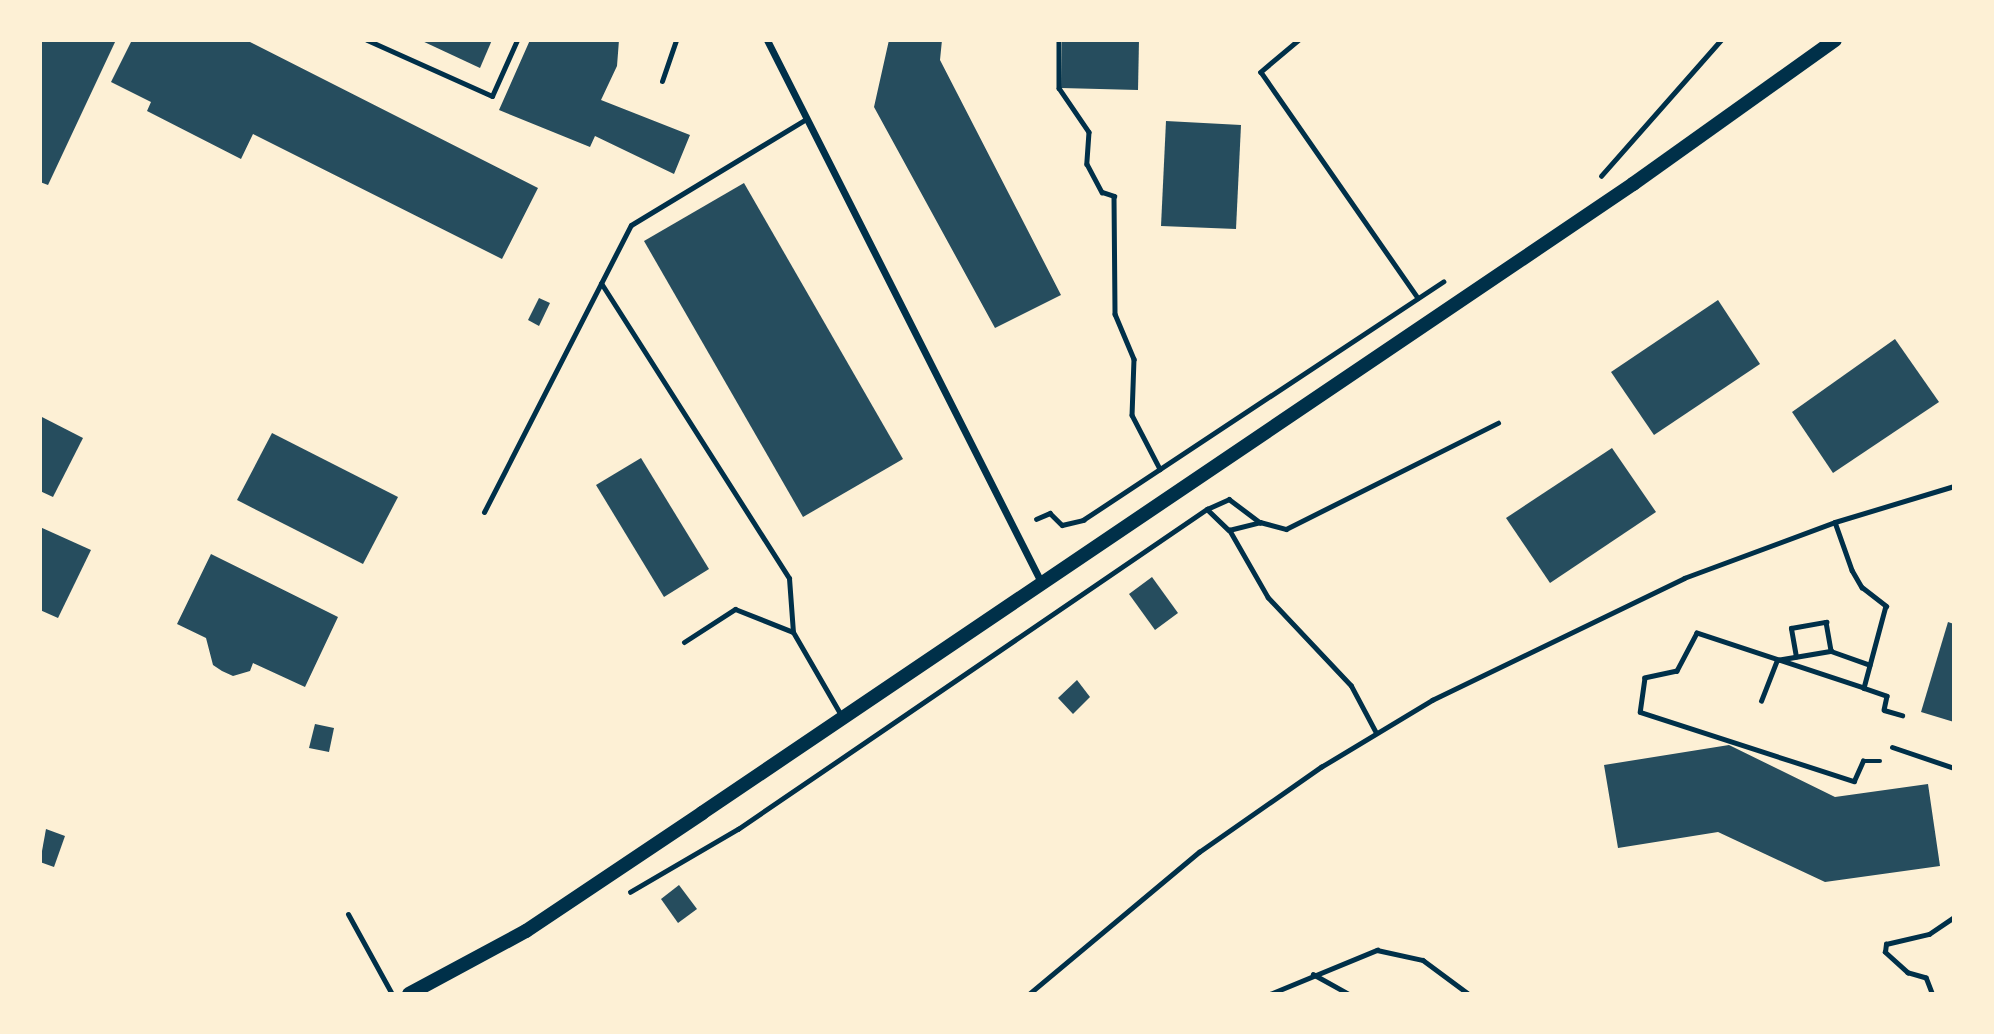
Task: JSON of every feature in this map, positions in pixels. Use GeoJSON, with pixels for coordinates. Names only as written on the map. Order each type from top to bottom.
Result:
{"type":"FeatureCollection","features":[{"type":"Feature","properties":{"kind":"main road"},"geometry":{"type":"LineString","coordinates":[[409,994],[526,931],[1633,184],[1835,40]]}},
{"type":"Feature","properties":{"kind":"street"},"geometry":{"type":"LineString","coordinates":[[767,40],[1041,582]]}},
{"type":"Feature","properties":{"kind":"lane"},"geometry":{"type":"LineString","coordinates":[[367,40],[492,96],[517,40]]}},
{"type":"Feature","properties":{"kind":"lane"},"geometry":{"type":"LineString","coordinates":[[663,81],[676,40]]}},
{"type":"Feature","properties":{"kind":"lane"},"geometry":{"type":"LineString","coordinates":[[484,512],[631,225],[806,119]]}},
{"type":"Feature","properties":{"kind":"lane"},"geometry":{"type":"LineString","coordinates":[[601,283],[789,578],[793,632],[842,717]]}},
{"type":"Feature","properties":{"kind":"lane"},"geometry":{"type":"LineString","coordinates":[[684,642],[735,609],[793,632]]}},
{"type":"Feature","properties":{"kind":"lane"},"geometry":{"type":"LineString","coordinates":[[1892,747],[1954,768]]}},
{"type":"Feature","properties":{"kind":"lane"},"geometry":{"type":"LineString","coordinates":[[348,914],[392,994]]}},
{"type":"Feature","properties":{"kind":"path"},"geometry":{"type":"LineString","coordinates":[[1059,40],[1059,88],[1089,132],[1087,164],[1102,192],[1114,196],[1115,314],[1134,359],[1132,415],[1160,469]]}},
{"type":"Feature","properties":{"kind":"path"},"geometry":{"type":"LineString","coordinates":[[1299,40],[1261,72],[1419,298]]}},
{"type":"Feature","properties":{"kind":"path"},"geometry":{"type":"LineString","coordinates":[[1599,178],[1721,40]]}},
{"type":"Feature","properties":{"kind":"path"},"geometry":{"type":"LineString","coordinates":[[1036,519],[1051,513],[1062,525],[1083,520],[1452,275]]}},
{"type":"Feature","properties":{"kind":"path"},"geometry":{"type":"LineString","coordinates":[[630,892],[773,806],[1207,509],[1229,499],[1260,522],[1286,529],[1324,506],[1498,422]]}},
{"type":"Feature","properties":{"kind":"path"},"geometry":{"type":"LineString","coordinates":[[1029,994],[1199,852],[1376,733],[1545,642],[1684,578],[1835,522],[1954,486]]}},
{"type":"Feature","properties":{"kind":"path"},"geometry":{"type":"LineString","coordinates":[[1207,509],[1229,530],[1268,598],[1351,686],[1376,733]]}},
{"type":"Feature","properties":{"kind":"path"},"geometry":{"type":"LineString","coordinates":[[1229,530],[1260,522]]}},
{"type":"Feature","properties":{"kind":"path"},"geometry":{"type":"LineString","coordinates":[[1835,522],[1852,570],[1862,587],[1885,606],[1864,688]]}},
{"type":"Feature","properties":{"kind":"path"},"geometry":{"type":"LineString","coordinates":[[1796,657],[1791,628],[1826,622],[1831,651]]}},
{"type":"Feature","properties":{"kind":"path"},"geometry":{"type":"LineString","coordinates":[[1894,766],[1870,758],[1863,761],[1854,781],[1640,712],[1645,678],[1677,671],[1697,633],[1887,696],[1884,710],[1902,715]]}},
{"type":"Feature","properties":{"kind":"path"},"geometry":{"type":"LineString","coordinates":[[1777,660],[1831,651],[1870,665]]}},
{"type":"Feature","properties":{"kind":"path"},"geometry":{"type":"LineString","coordinates":[[1761,701],[1777,660]]}},
{"type":"Feature","properties":{"kind":"path"},"geometry":{"type":"LineString","coordinates":[[1932,994],[1926,978],[1908,973],[1885,952],[1886,944],[1929,934],[1954,917]]}},
{"type":"Feature","properties":{"kind":"path"},"geometry":{"type":"LineString","coordinates":[[1270,994],[1313,974],[1377,950],[1423,960],[1469,994]]}},
{"type":"Feature","properties":{"kind":"path"},"geometry":{"type":"LineString","coordinates":[[1313,974],[1349,994]]}},
{"type":"Feature","properties":{"kind":"building"},"geometry":{"type":"Polygon","coordinates":[[[41,40],[116,40],[48,185],[40,182],[41,40]]]}},
{"type":"Feature","properties":{"kind":"building"},"geometry":{"type":"Polygon","coordinates":[[[132,40],[246,40],[538,188],[502,259],[253,134],[241,159],[147,111],[151,102],[111,82],[132,40]]]}},
{"type":"Feature","properties":{"kind":"building"},"geometry":{"type":"Polygon","coordinates":[[[420,40],[492,40],[480,68],[420,40]]]}},
{"type":"Feature","properties":{"kind":"building"},"geometry":{"type":"Polygon","coordinates":[[[530,40],[619,40],[617,66],[601,100],[690,135],[674,174],[595,136],[590,147],[499,110],[530,40]]]}},
{"type":"Feature","properties":{"kind":"building"},"geometry":{"type":"Polygon","coordinates":[[[889,40],[942,40],[940,60],[1061,295],[995,328],[874,107],[889,40]]]}},
{"type":"Feature","properties":{"kind":"building"},"geometry":{"type":"Polygon","coordinates":[[[1062,40],[1139,40],[1138,90],[1061,88],[1062,40]]]}},
{"type":"Feature","properties":{"kind":"building"},"geometry":{"type":"Polygon","coordinates":[[[1166,121],[1241,125],[1236,229],[1161,226],[1166,121]]]}},
{"type":"Feature","properties":{"kind":"building"},"geometry":{"type":"Polygon","coordinates":[[[744,183],[903,459],[803,517],[644,241],[744,183]]]}},
{"type":"Feature","properties":{"kind":"building"},"geometry":{"type":"Polygon","coordinates":[[[539,298],[550,303],[539,326],[528,320],[539,298]]]}},
{"type":"Feature","properties":{"kind":"building"},"geometry":{"type":"Polygon","coordinates":[[[1718,300],[1760,364],[1654,435],[1611,372],[1718,300]]]}},
{"type":"Feature","properties":{"kind":"building"},"geometry":{"type":"Polygon","coordinates":[[[1895,339],[1939,402],[1833,473],[1792,412],[1895,339]]]}},
{"type":"Feature","properties":{"kind":"building"},"geometry":{"type":"Polygon","coordinates":[[[40,416],[83,438],[53,497],[40,491],[40,416]]]}},
{"type":"Feature","properties":{"kind":"building"},"geometry":{"type":"Polygon","coordinates":[[[272,433],[398,497],[363,564],[237,500],[272,433]]]}},
{"type":"Feature","properties":{"kind":"building"},"geometry":{"type":"Polygon","coordinates":[[[1612,448],[1656,512],[1550,583],[1506,518],[1612,448]]]}},
{"type":"Feature","properties":{"kind":"building"},"geometry":{"type":"Polygon","coordinates":[[[641,458],[709,569],[664,597],[596,485],[641,458]]]}},
{"type":"Feature","properties":{"kind":"building"},"geometry":{"type":"Polygon","coordinates":[[[40,527],[91,550],[58,618],[40,610],[40,527]]]}},
{"type":"Feature","properties":{"kind":"building"},"geometry":{"type":"Polygon","coordinates":[[[211,554],[338,617],[305,687],[253,663],[250,671],[233,676],[222,671],[213,665],[206,638],[177,624],[211,554]]]}},
{"type":"Feature","properties":{"kind":"building"},"geometry":{"type":"Polygon","coordinates":[[[1152,577],[1178,613],[1155,630],[1129,594],[1152,577]]]}},
{"type":"Feature","properties":{"kind":"building"},"geometry":{"type":"Polygon","coordinates":[[[1948,622],[1954,624],[1954,722],[1921,712],[1948,622]]]}},
{"type":"Feature","properties":{"kind":"building"},"geometry":{"type":"Polygon","coordinates":[[[1077,680],[1090,697],[1073,714],[1058,698],[1077,680]]]}},
{"type":"Feature","properties":{"kind":"building"},"geometry":{"type":"Polygon","coordinates":[[[315,724],[334,728],[329,752],[309,748],[315,724]]]}},
{"type":"Feature","properties":{"kind":"building"},"geometry":{"type":"Polygon","coordinates":[[[1729,745],[1835,797],[1928,784],[1940,866],[1825,882],[1718,832],[1618,848],[1604,765],[1729,745]]]}},
{"type":"Feature","properties":{"kind":"building"},"geometry":{"type":"Polygon","coordinates":[[[46,829],[65,836],[54,867],[40,862],[46,829]]]}},
{"type":"Feature","properties":{"kind":"building"},"geometry":{"type":"Polygon","coordinates":[[[679,885],[697,909],[678,923],[661,899],[679,885]]]}}]}
